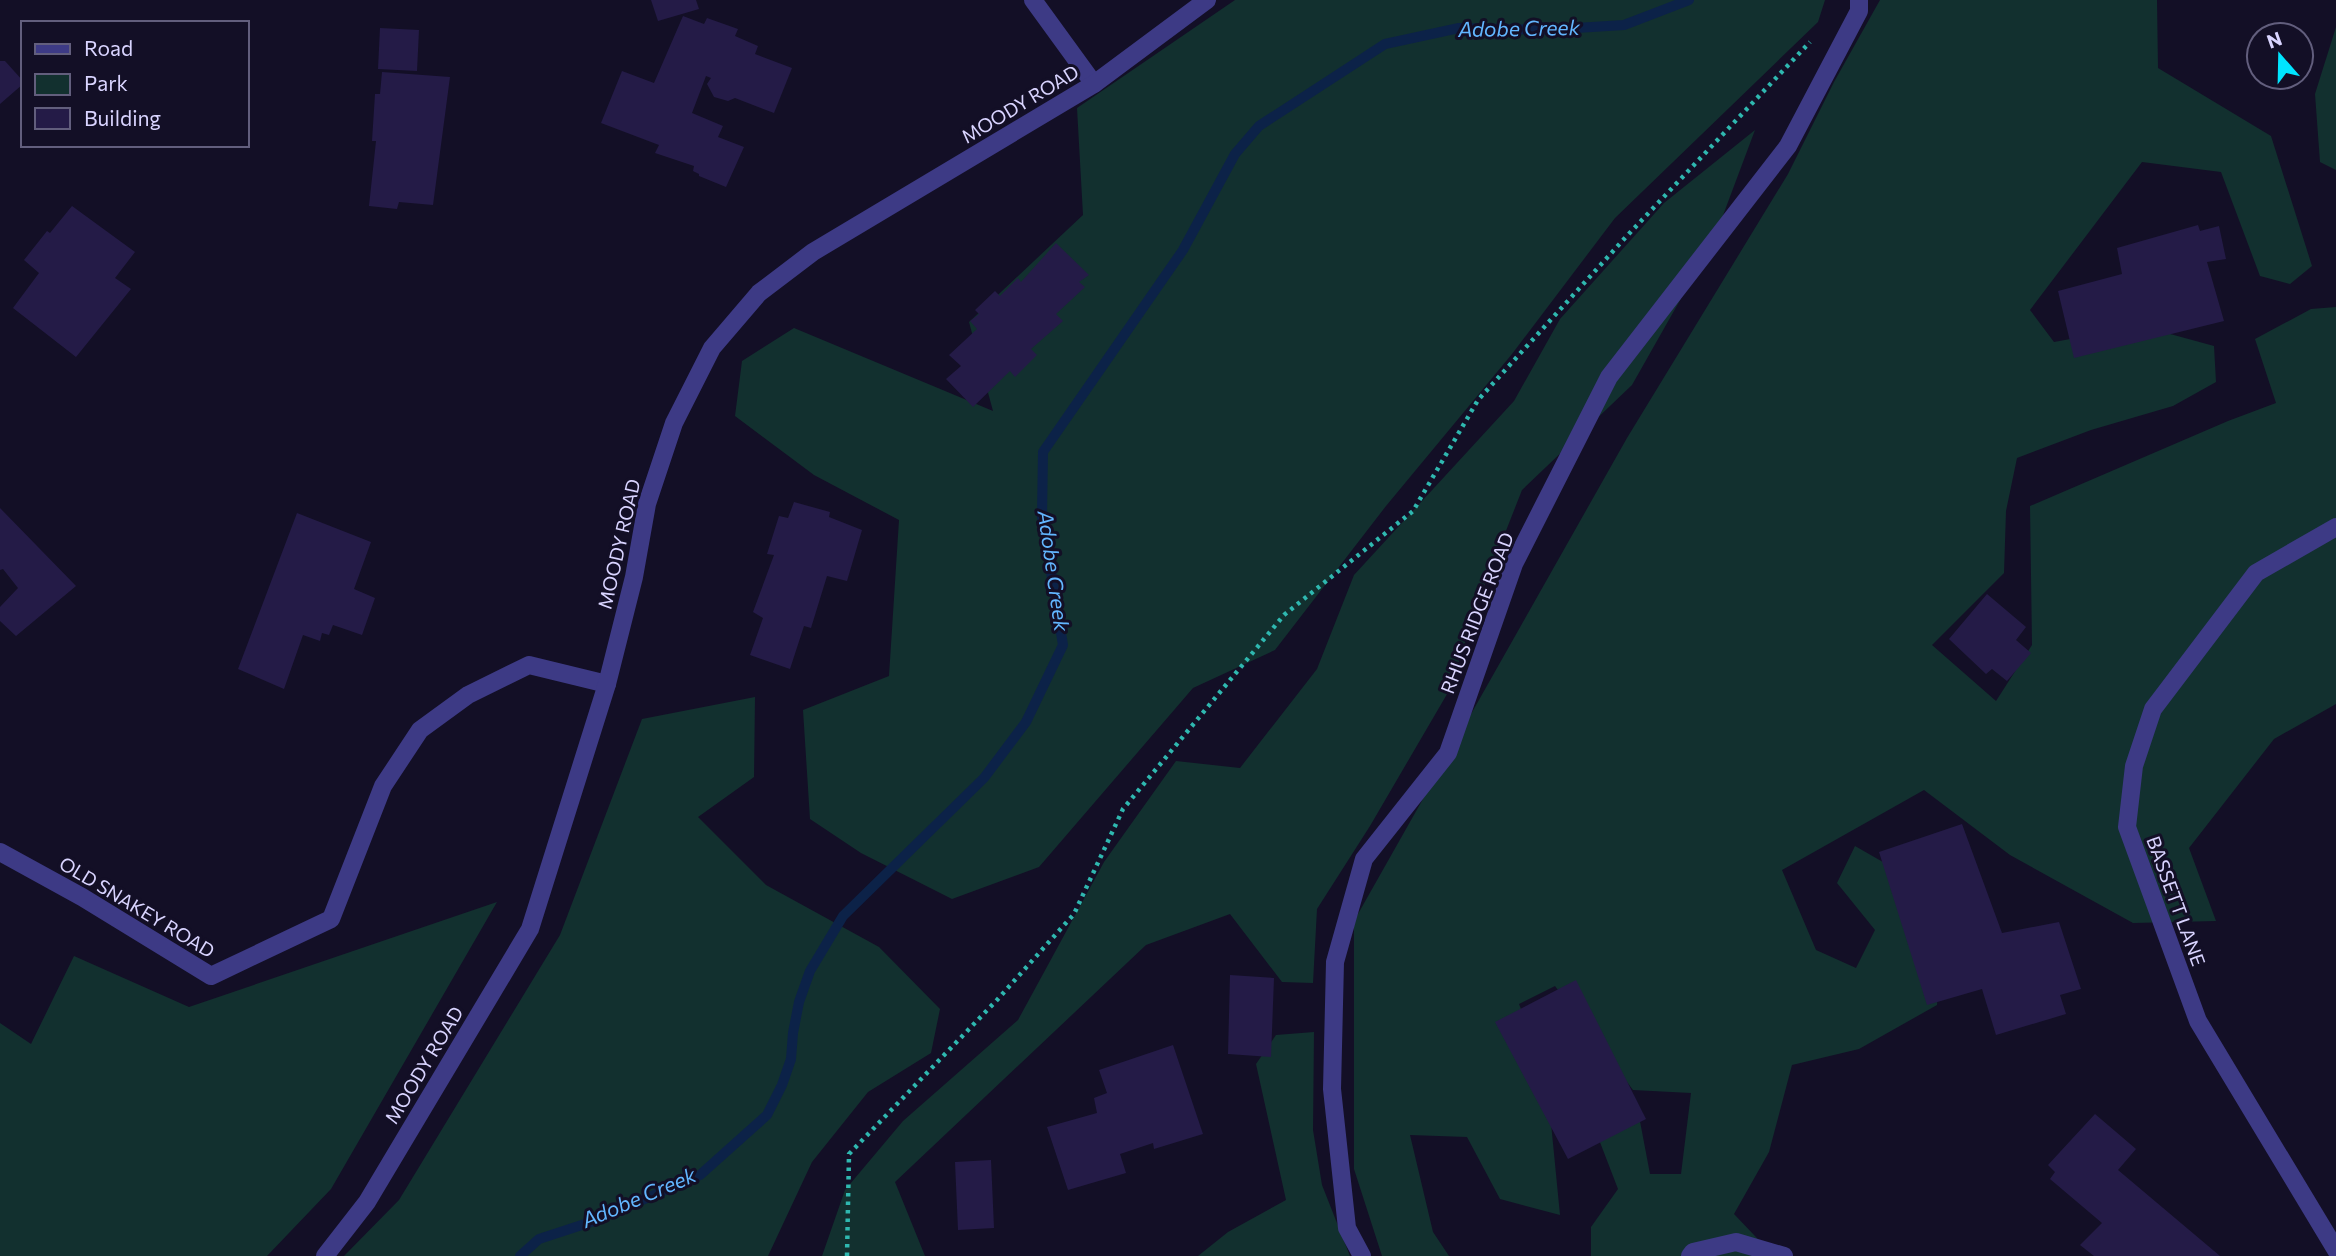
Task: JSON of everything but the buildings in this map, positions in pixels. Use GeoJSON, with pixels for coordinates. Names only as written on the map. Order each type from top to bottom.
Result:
{"type":"FeatureCollection","features":[{"type":"Feature","properties":{"kind":"street"},"geometry":{"type":"LineString","coordinates":[[1033,0],[1094,83]]}},
{"type":"Feature","properties":{"kind":"street","name":"MOODY ROAD"},"geometry":{"type":"LineString","coordinates":[[326,1256],[367,1202],[530,929],[607,684],[634,577],[647,504],[674,423],[712,348],[759,293],[813,252],[1094,83],[1208,0]]}},
{"type":"Feature","properties":{"kind":"street","name":"RHUS RIDGE ROAD"},"geometry":{"type":"LineString","coordinates":[[1362,1256],[1347,1228],[1332,1089],[1335,962],[1364,859],[1448,753],[1514,564],[1609,377],[1788,146],[1859,10],[1859,0]]}},
{"type":"Feature","properties":{"kind":"street","name":"BASSETT LANE"},"geometry":{"type":"LineString","coordinates":[[2336,527],[2256,573],[2153,709],[2134,766],[2127,827],[2198,1021],[2336,1250]]}},
{"type":"Feature","properties":{"kind":"street","name":"OLD SNAKEY ROAD"},"geometry":{"type":"LineString","coordinates":[[0,852],[82,897],[211,976],[331,919],[383,786],[420,730],[468,695],[529,665],[607,684]]}},
{"type":"Feature","properties":{"kind":"street"},"geometry":{"type":"LineString","coordinates":[[1690,1256],[1693,1252],[1736,1242],[1784,1256]]}},
{"type":"Feature","properties":{"kind":"path"},"geometry":{"type":"LineString","coordinates":[[847,1256],[849,1154],[997,1000],[1074,914],[1123,809],[1284,615],[1413,512],[1478,400],[1811,40]]}},
{"type":"Feature","properties":{"kind":"green space"},"geometry":{"type":"Polygon","coordinates":[[[1235,0],[1825,0],[1818,22],[1615,218],[1512,354],[1386,506],[1275,650],[1193,688],[1039,867],[952,899],[861,853],[810,819],[803,710],[889,676],[899,520],[814,475],[735,416],[742,361],[794,328],[993,411],[969,322],[1083,215],[1077,108],[1235,0]]]}},
{"type":"Feature","properties":{"kind":"green space"},"geometry":{"type":"Polygon","coordinates":[[[1880,0],[2157,0],[2158,68],[2271,136],[2312,266],[2290,284],[2260,276],[2221,172],[2142,162],[2030,310],[2054,342],[2141,326],[2214,346],[2216,382],[2173,406],[2091,430],[2017,458],[2006,511],[2004,573],[1932,645],[1996,701],[2032,645],[2030,506],[2276,403],[2255,339],[2311,309],[2336,307],[2336,704],[2274,739],[2189,848],[2216,921],[2133,923],[2010,855],[1924,790],[1782,870],[1816,950],[1856,968],[1875,930],[1837,883],[1855,846],[1916,881],[1941,948],[1937,1005],[1859,1049],[1792,1065],[1769,1152],[1734,1214],[1774,1256],[1591,1256],[1591,1227],[1618,1189],[1593,1124],[1639,1116],[1650,1174],[1681,1174],[1691,1093],[1633,1090],[1555,986],[1519,1004],[1546,1072],[1560,1215],[1500,1199],[1467,1137],[1410,1135],[1433,1232],[1449,1256],[1382,1256],[1354,1169],[1354,921],[1627,438],[1788,174],[1834,82],[1880,0]]]}},
{"type":"Feature","properties":{"kind":"green space"},"geometry":{"type":"Polygon","coordinates":[[[2336,27],[2336,170],[2320,162],[2315,94],[2336,27]]]}},
{"type":"Feature","properties":{"kind":"green space"},"geometry":{"type":"Polygon","coordinates":[[[1755,130],[1713,242],[1632,385],[1522,490],[1480,597],[1450,689],[1370,826],[1317,909],[1313,983],[1282,982],[1230,914],[1146,945],[895,1182],[925,1256],[822,1256],[845,1190],[903,1121],[1018,1020],[1104,862],[1176,761],[1240,768],[1317,669],[1354,575],[1514,401],[1560,319],[1664,203],[1755,130]]]}},
{"type":"Feature","properties":{"kind":"green space"},"geometry":{"type":"Polygon","coordinates":[[[755,697],[754,777],[698,817],[766,885],[879,947],[940,1009],[931,1053],[868,1092],[812,1162],[768,1256],[344,1256],[399,1200],[560,935],[642,719],[755,697]]]}},
{"type":"Feature","properties":{"kind":"green space"},"geometry":{"type":"Polygon","coordinates":[[[497,902],[331,1189],[267,1256],[0,1256],[0,1023],[31,1044],[74,956],[189,1007],[497,902]]]}},
{"type":"Feature","properties":{"kind":"green space"},"geometry":{"type":"Polygon","coordinates":[[[1314,1032],[1313,1130],[1322,1185],[1350,1256],[1198,1256],[1228,1232],[1286,1200],[1256,1064],[1276,1035],[1314,1032]]]}},
{"type":"Feature","properties":{"kind":"waterway","name":"Adobe Creek"},"geometry":{"type":"LineString","coordinates":[[520,1256],[539,1239],[594,1221],[700,1175],[767,1115],[791,1059],[799,1002],[810,971],[843,916],[984,778],[1026,722],[1063,645],[1042,517],[1043,452],[1183,250],[1235,154],[1259,126],[1385,44],[1459,28],[1544,30],[1624,25],[1689,0]]}}]}
